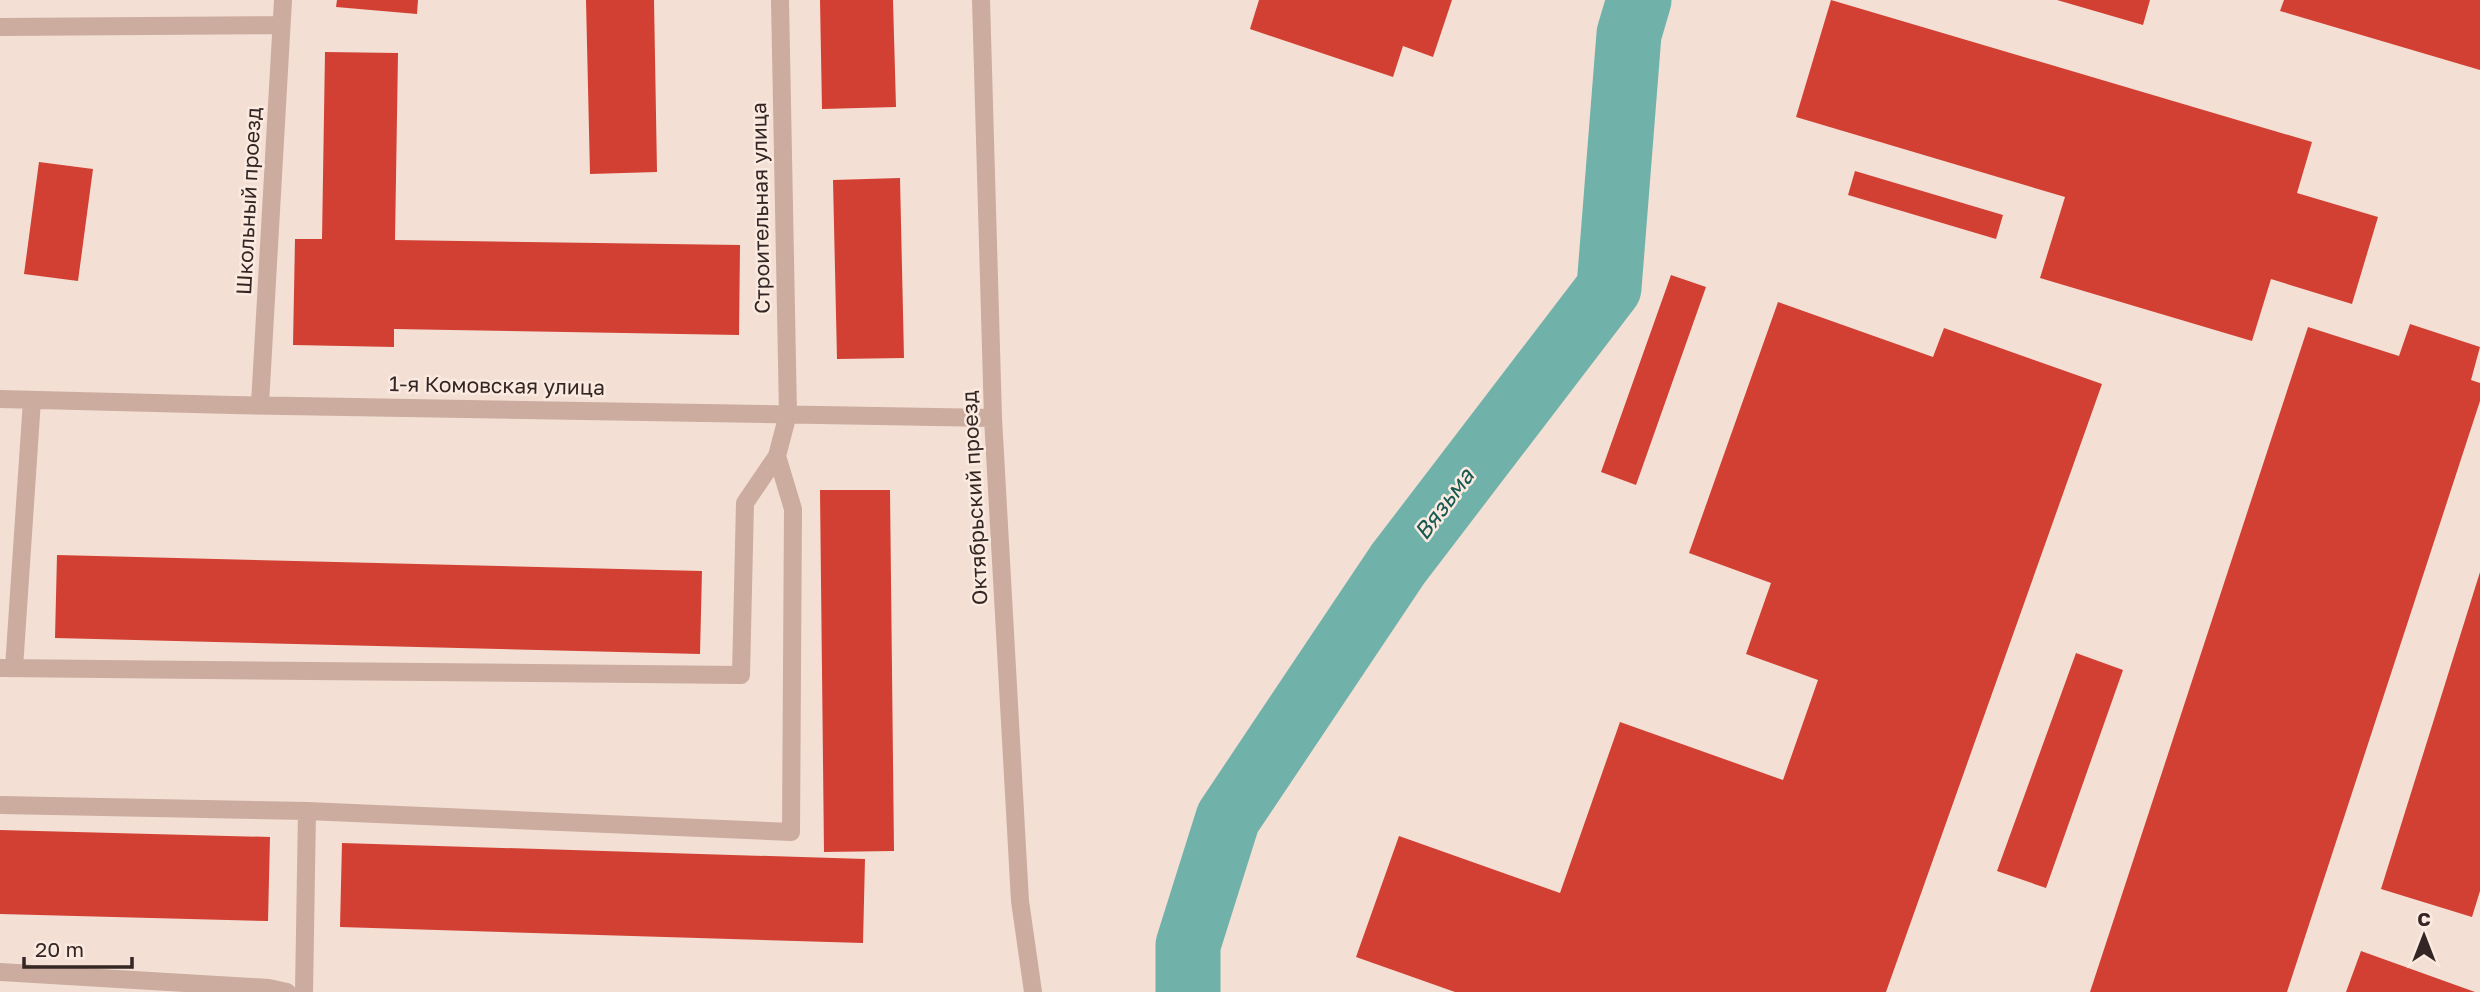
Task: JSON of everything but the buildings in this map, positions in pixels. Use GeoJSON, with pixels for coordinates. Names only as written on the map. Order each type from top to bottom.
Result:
{"type":"FeatureCollection","features":[{"type":"Feature","properties":{"kind":"street","name":"Школьный проезд"},"geometry":{"type":"LineString","coordinates":[[260,404],[284,0]]}},
{"type":"Feature","properties":{"kind":"street","name":"Строительная улица"},"geometry":{"type":"LineString","coordinates":[[777,456],[788,414],[780,0]]}},
{"type":"Feature","properties":{"kind":"street","name":"Октябрьский проезд"},"geometry":{"type":"LineString","coordinates":[[981,0],[993,418],[1020,901],[1033,992]]}},
{"type":"Feature","properties":{"kind":"street"},"geometry":{"type":"LineString","coordinates":[[0,27],[281,24]]}},
{"type":"Feature","properties":{"kind":"street","name":"1-я Комовская улица"},"geometry":{"type":"LineString","coordinates":[[0,399],[993,418]]}},
{"type":"Feature","properties":{"kind":"street"},"geometry":{"type":"LineString","coordinates":[[32,400],[7,668],[741,675],[745,503],[777,456]]}},
{"type":"Feature","properties":{"kind":"street"},"geometry":{"type":"LineString","coordinates":[[0,805],[307,811],[791,832],[793,509],[777,456]]}},
{"type":"Feature","properties":{"kind":"street"},"geometry":{"type":"LineString","coordinates":[[304,992],[307,811]]}},
{"type":"Feature","properties":{"kind":"street"},"geometry":{"type":"LineString","coordinates":[[0,972],[269,988],[287,992]]}},
{"type":"Feature","properties":{"kind":"waterway","name":"Вязьма"},"geometry":{"type":"LineString","coordinates":[[1188,992],[1188,945],[1228,818],[1398,564],[1609,288],[1629,34],[1639,0]]}}]}
